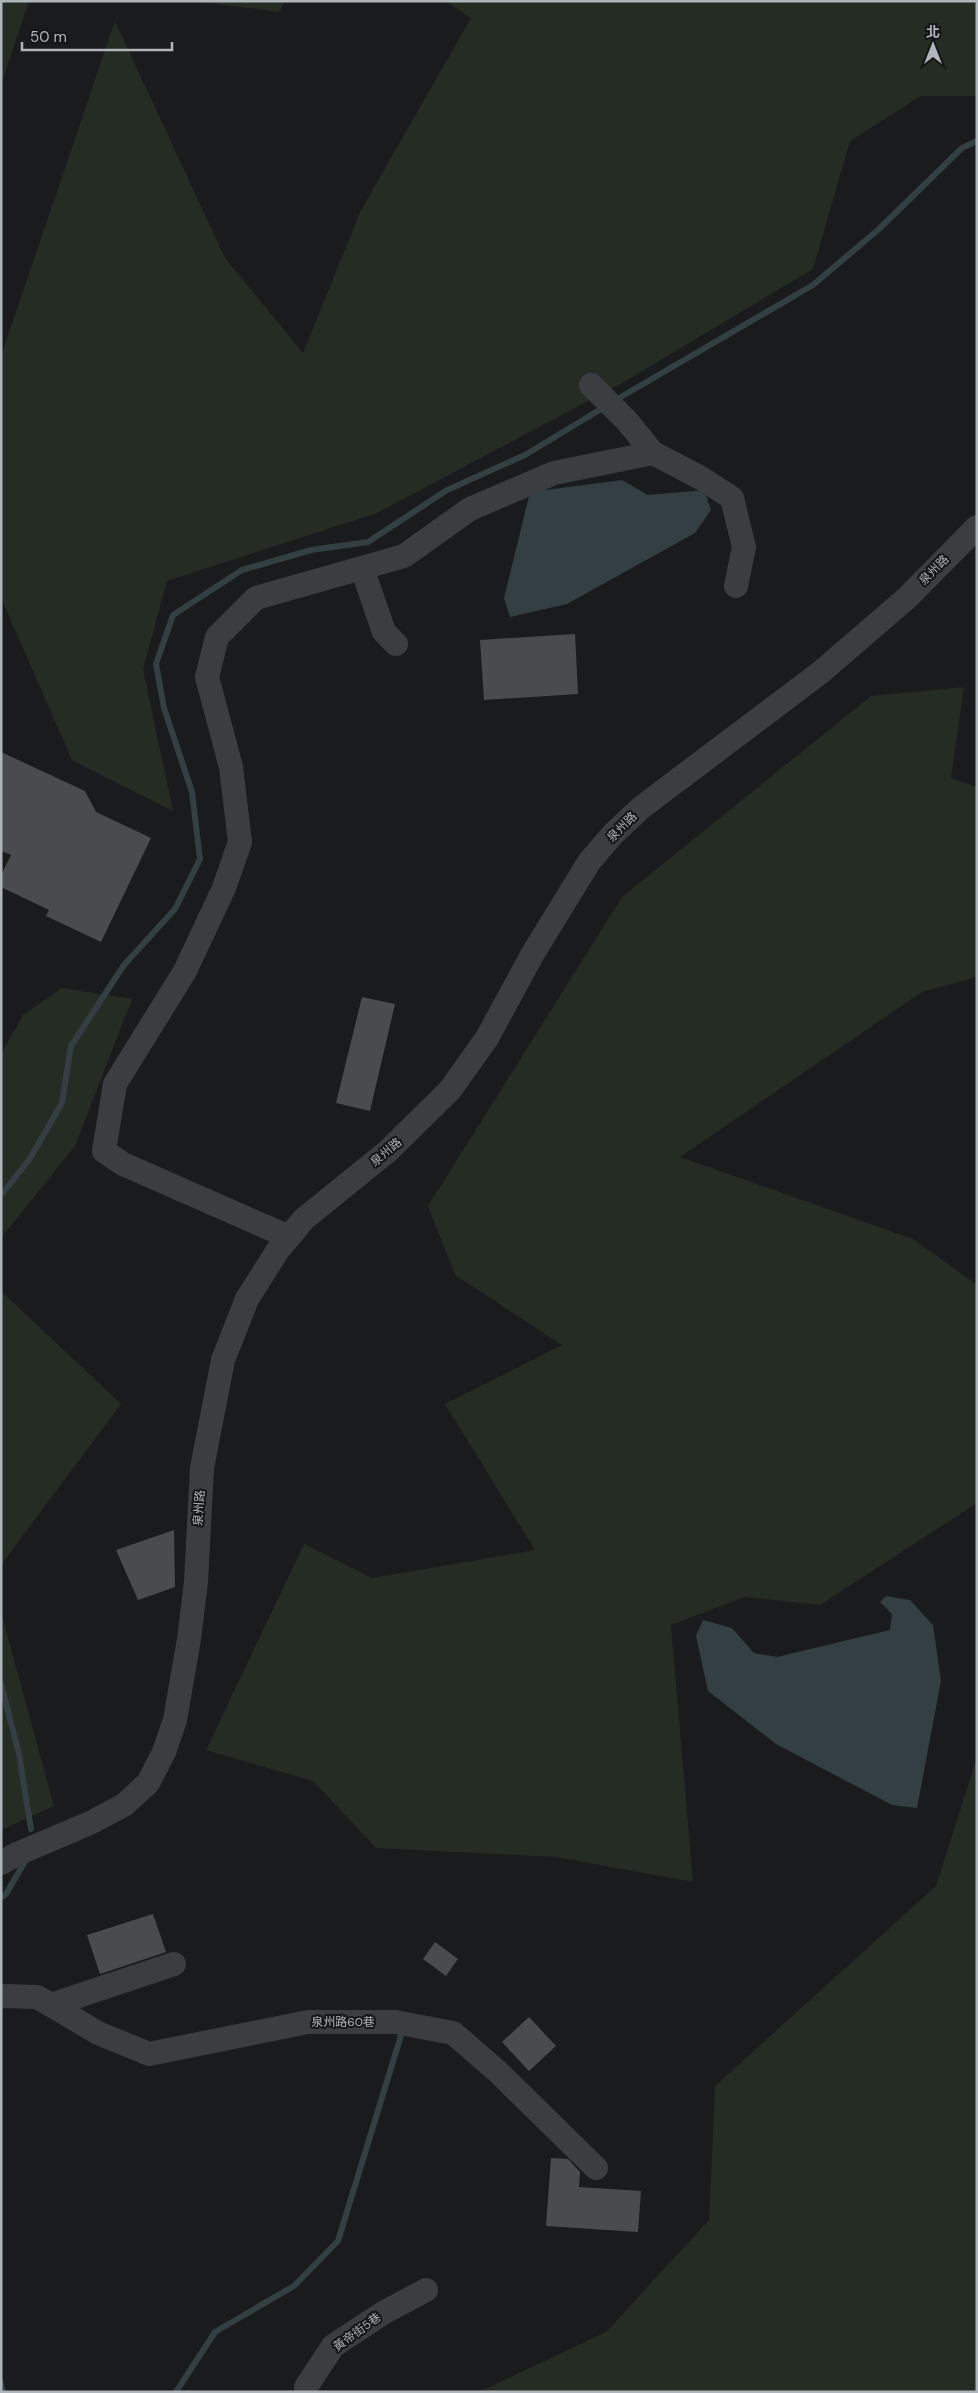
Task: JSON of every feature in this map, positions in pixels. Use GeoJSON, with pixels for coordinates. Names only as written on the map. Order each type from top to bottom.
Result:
{"type":"FeatureCollection","features":[{"type":"Feature","properties":{"kind":"street"},"geometry":{"type":"LineString","coordinates":[[596,390],[619,413],[653,453],[700,478],[732,498],[744,547],[736,586]]}},
{"type":"Feature","properties":{"kind":"street"},"geometry":{"type":"LineString","coordinates":[[289,1237],[123,1164],[104,1151],[116,1084],[185,971],[224,888],[240,842],[231,767],[207,678],[217,637],[256,598],[404,556],[470,509],[554,473],[653,453]]}},
{"type":"Feature","properties":{"kind":"street","name":"泉州路"},"geometry":{"type":"LineString","coordinates":[[1,1863],[17,1854],[90,1823],[124,1805],[148,1783],[164,1752],[175,1720],[189,1639],[196,1582],[202,1468],[223,1360],[247,1299],[261,1274],[289,1237],[312,1213],[396,1145],[450,1090],[487,1038],[532,955],[589,862],[613,834],[642,807],[821,672],[908,597],[977,527]]}},
{"type":"Feature","properties":{"kind":"street"},"geometry":{"type":"LineString","coordinates":[[362,568],[384,632],[396,644]]}},
{"type":"Feature","properties":{"kind":"street"},"geometry":{"type":"LineString","coordinates":[[51,2005],[174,1964]]}},
{"type":"Feature","properties":{"kind":"street","name":"泉州路60巷"},"geometry":{"type":"LineString","coordinates":[[1,1996],[36,1997],[98,2034],[149,2054],[308,2022],[396,2022],[453,2033],[497,2070],[596,2168]]}},
{"type":"Feature","properties":{"kind":"street","name":"黃帝街5巷"},"geometry":{"type":"LineString","coordinates":[[306,2392],[306,2387],[333,2346],[383,2313],[426,2290]]}},
{"type":"Feature","properties":{"kind":"shaded area"},"geometry":{"type":"Polygon","coordinates":[[[1,1],[29,1],[1,85],[1,1]]]}},
{"type":"Feature","properties":{"kind":"shaded area"},"geometry":{"type":"Polygon","coordinates":[[[192,1],[285,1],[279,12],[192,1]]]}},
{"type":"Feature","properties":{"kind":"shaded area"},"geometry":{"type":"Polygon","coordinates":[[[446,1],[977,1],[977,96],[921,96],[850,141],[813,269],[624,382],[377,513],[167,581],[143,669],[173,811],[72,760],[1,598],[1,356],[115,21],[225,258],[303,353],[361,210],[471,18],[446,1]]]}},
{"type":"Feature","properties":{"kind":"shaded area"},"geometry":{"type":"Polygon","coordinates":[[[622,480],[648,495],[704,490],[711,510],[695,533],[567,604],[510,617],[504,598],[530,492],[622,480]]]}},
{"type":"Feature","properties":{"kind":"shaded area"},"geometry":{"type":"Polygon","coordinates":[[[964,687],[951,778],[977,787],[977,977],[922,992],[680,1157],[913,1239],[977,1285],[977,1503],[820,1605],[745,1597],[671,1625],[693,1882],[556,1857],[376,1848],[313,1781],[206,1750],[304,1544],[372,1578],[535,1550],[445,1404],[562,1345],[455,1275],[428,1206],[622,897],[871,696],[964,687]]]}},
{"type":"Feature","properties":{"kind":"shaded area"},"geometry":{"type":"Polygon","coordinates":[[[62,988],[132,999],[75,1146],[1,1238],[1,1054],[23,1015],[62,988]]]}},
{"type":"Feature","properties":{"kind":"shaded area"},"geometry":{"type":"Polygon","coordinates":[[[1,1291],[121,1404],[1,1565],[1,1291]]]}},
{"type":"Feature","properties":{"kind":"shaded area"},"geometry":{"type":"Polygon","coordinates":[[[886,1596],[910,1600],[933,1625],[941,1681],[917,1808],[892,1805],[776,1744],[708,1691],[696,1636],[703,1620],[732,1628],[754,1653],[777,1657],[890,1630],[892,1614],[880,1602],[886,1596]]]}},
{"type":"Feature","properties":{"kind":"shaded area"},"geometry":{"type":"Polygon","coordinates":[[[1,1612],[54,1806],[1,1830],[1,1612]]]}},
{"type":"Feature","properties":{"kind":"shaded area"},"geometry":{"type":"Polygon","coordinates":[[[977,1757],[977,2392],[479,2392],[606,2332],[709,2220],[715,2086],[936,1886],[977,1757]]]}},
{"type":"Feature","properties":{"kind":"building"},"geometry":{"type":"Polygon","coordinates":[[[575,634],[578,694],[484,700],[480,640],[575,634]]]}},
{"type":"Feature","properties":{"kind":"building"},"geometry":{"type":"Polygon","coordinates":[[[1,752],[85,791],[96,812],[151,838],[101,942],[46,916],[49,910],[1,887],[1,875],[11,855],[1,851],[1,752]]]}},
{"type":"Feature","properties":{"kind":"building"},"geometry":{"type":"Polygon","coordinates":[[[362,997],[395,1004],[370,1111],[336,1103],[362,997]]]}},
{"type":"Feature","properties":{"kind":"building"},"geometry":{"type":"Polygon","coordinates":[[[174,1530],[175,1587],[138,1600],[116,1550],[174,1530]]]}},
{"type":"Feature","properties":{"kind":"building"},"geometry":{"type":"Polygon","coordinates":[[[153,1914],[166,1952],[100,1974],[87,1935],[153,1914]]]}},
{"type":"Feature","properties":{"kind":"building"},"geometry":{"type":"Polygon","coordinates":[[[435,1942],[458,1959],[446,1976],[423,1959],[435,1942]]]}},
{"type":"Feature","properties":{"kind":"building"},"geometry":{"type":"Polygon","coordinates":[[[529,2017],[556,2046],[529,2071],[502,2042],[529,2017]]]}},
{"type":"Feature","properties":{"kind":"building"},"geometry":{"type":"Polygon","coordinates":[[[551,2158],[568,2159],[580,2172],[579,2187],[641,2191],[638,2232],[546,2226],[551,2158]]]}},
{"type":"Feature","properties":{"kind":"waterway"},"geometry":{"type":"LineString","coordinates":[[614,401],[813,285],[879,229],[962,148],[977,141]]}},
{"type":"Feature","properties":{"kind":"waterway"},"geometry":{"type":"LineString","coordinates":[[1,1195],[29,1160],[62,1103],[71,1046],[124,965],[175,909],[200,859],[192,792],[164,708],[156,664],[173,615],[242,570],[311,550],[368,542],[447,490],[525,455],[606,406]]}},
{"type":"Feature","properties":{"kind":"waterway"},"geometry":{"type":"LineString","coordinates":[[1,1684],[19,1754],[31,1829]]}},
{"type":"Feature","properties":{"kind":"waterway"},"geometry":{"type":"LineString","coordinates":[[1,1898],[6,1894],[27,1858]]}},
{"type":"Feature","properties":{"kind":"waterway"},"geometry":{"type":"LineString","coordinates":[[176,2392],[215,2332],[294,2286],[338,2241],[403,2029]]}},
{"type":"Feature","properties":{"kind":"waterway"},"geometry":{"type":"LineString","coordinates":[[1,2383],[3,2392]]}}]}
